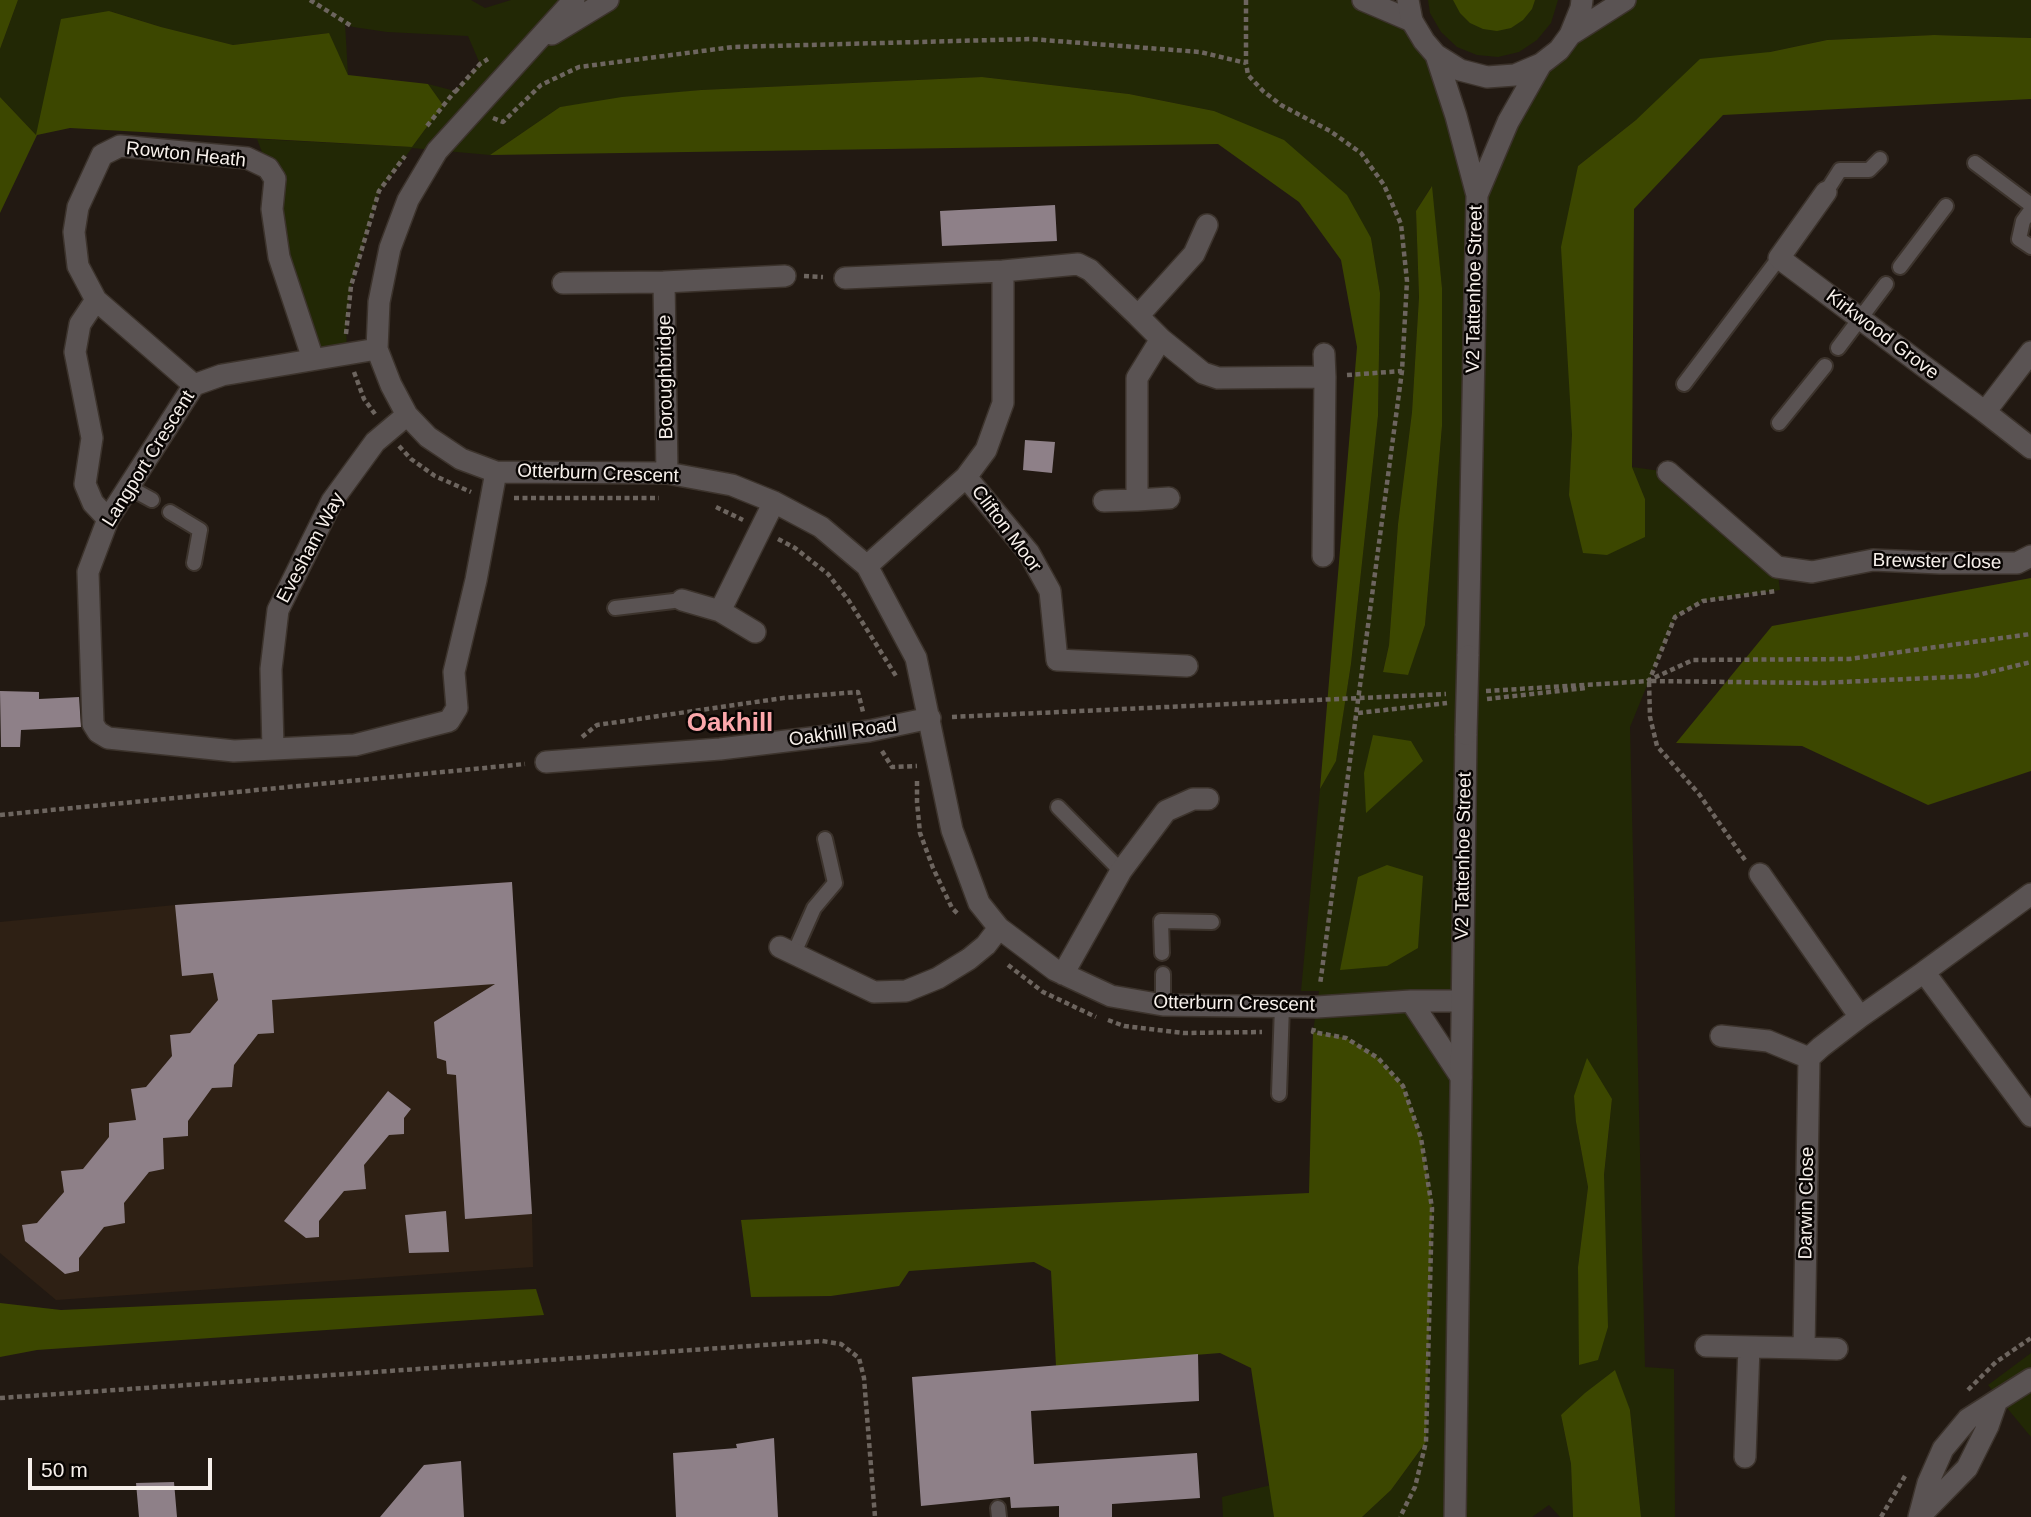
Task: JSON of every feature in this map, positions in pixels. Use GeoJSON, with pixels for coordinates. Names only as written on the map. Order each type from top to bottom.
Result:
{"type":"FeatureCollection","features":[{"type":"Feature","properties":{"kind":"street","name":"Otterburn Crescent"},"geometry":{"type":"LineString","coordinates":[[574,0],[437,151],[408,200],[390,248],[379,302],[377,349],[391,385],[407,415],[428,437],[461,459],[496,472],[667,473],[732,485],[774,502],[821,527],[867,566],[916,658],[952,830],[979,903],[999,928],[1063,974],[1111,996],[1163,1005],[1317,1007],[1411,1001],[1461,1002]]}},
{"type":"Feature","properties":{"kind":"street","name":"Otterburn Crescent"},"geometry":{"type":"LineString","coordinates":[[536,44],[608,0]]}},
{"type":"Feature","properties":{"kind":"street"},"geometry":{"type":"LineString","coordinates":[[1363,0],[1410,10],[1424,41],[1436,55],[1460,70],[1487,77],[1515,75],[1541,64],[1559,50],[1570,35],[1582,0]]}},
{"type":"Feature","properties":{"kind":"street"},"geometry":{"type":"LineString","coordinates":[[1570,35],[1625,0]]}},
{"type":"Feature","properties":{"kind":"street","name":"V2 Tattenhoe Street"},"geometry":{"type":"LineString","coordinates":[[1436,55],[1457,116],[1477,195],[1461,1002],[1455,1517]]}},
{"type":"Feature","properties":{"kind":"street","name":"V2 Tattenhoe Street"},"geometry":{"type":"LineString","coordinates":[[1477,195],[1508,122],[1541,64]]}},
{"type":"Feature","properties":{"kind":"street","name":"Rowton Heath"},"geometry":{"type":"LineString","coordinates":[[194,385],[96,300],[78,266],[74,232],[78,207],[102,155],[120,146],[247,158],[268,168],[275,179],[272,209],[279,257],[313,359]]}},
{"type":"Feature","properties":{"kind":"street"},"geometry":{"type":"LineString","coordinates":[[1779,258],[1826,192]]}},
{"type":"Feature","properties":{"kind":"street"},"geometry":{"type":"LineString","coordinates":[[1138,316],[1194,254],[1207,225]]}},
{"type":"Feature","properties":{"kind":"street","name":"Kirkwood Grove"},"geometry":{"type":"LineString","coordinates":[[1779,258],[2031,448]]}},
{"type":"Feature","properties":{"kind":"street"},"geometry":{"type":"LineString","coordinates":[[845,278],[1003,271],[1078,264],[1090,270],[1161,339],[1203,373],[1219,378],[1325,377]]}},
{"type":"Feature","properties":{"kind":"street","name":"Clifton Moor"},"geometry":{"type":"LineString","coordinates":[[867,566],[965,477],[986,450],[1003,403],[1003,271]]}},
{"type":"Feature","properties":{"kind":"street"},"geometry":{"type":"LineString","coordinates":[[563,283],[664,282],[785,276]]}},
{"type":"Feature","properties":{"kind":"street","name":"Boroughbridge"},"geometry":{"type":"LineString","coordinates":[[664,282],[667,473]]}},
{"type":"Feature","properties":{"kind":"street"},"geometry":{"type":"LineString","coordinates":[[96,300],[80,324],[75,352],[92,438],[85,484],[93,503],[108,519]]}},
{"type":"Feature","properties":{"kind":"street"},"geometry":{"type":"LineString","coordinates":[[1137,500],[1137,378],[1161,339]]}},
{"type":"Feature","properties":{"kind":"street","name":"Langport Crescent"},"geometry":{"type":"LineString","coordinates":[[377,349],[222,375],[194,385],[108,519],[88,572],[93,724],[98,732],[108,738],[234,751],[355,746],[449,721],[457,708],[454,672],[493,497],[496,472]]}},
{"type":"Feature","properties":{"kind":"street"},"geometry":{"type":"LineString","coordinates":[[1985,412],[2031,352]]}},
{"type":"Feature","properties":{"kind":"street"},"geometry":{"type":"LineString","coordinates":[[1323,556],[1324,355]]}},
{"type":"Feature","properties":{"kind":"street","name":"Evesham Way"},"geometry":{"type":"LineString","coordinates":[[273,749],[271,669],[278,610],[332,501],[375,442],[407,415]]}},
{"type":"Feature","properties":{"kind":"street","name":"Brewster Close"},"geometry":{"type":"LineString","coordinates":[[1668,472],[1777,567],[1812,572],[1873,560],[1940,564],[2017,563],[2031,556]]}},
{"type":"Feature","properties":{"kind":"street","name":"Clifton Moor"},"geometry":{"type":"LineString","coordinates":[[965,477],[1029,553],[1049,591],[1057,660],[1187,666]]}},
{"type":"Feature","properties":{"kind":"street"},"geometry":{"type":"LineString","coordinates":[[1104,501],[1169,498]]}},
{"type":"Feature","properties":{"kind":"street"},"geometry":{"type":"LineString","coordinates":[[720,611],[774,502]]}},
{"type":"Feature","properties":{"kind":"street"},"geometry":{"type":"LineString","coordinates":[[682,600],[720,611],[755,632]]}},
{"type":"Feature","properties":{"kind":"street","name":"Oakhill Road"},"geometry":{"type":"LineString","coordinates":[[546,762],[720,749],[869,731],[930,718]]}},
{"type":"Feature","properties":{"kind":"street"},"geometry":{"type":"LineString","coordinates":[[1063,974],[1121,871],[1166,811],[1193,799],[1208,799]]}},
{"type":"Feature","properties":{"kind":"street"},"geometry":{"type":"LineString","coordinates":[[1760,874],[1860,1017]]}},
{"type":"Feature","properties":{"kind":"street"},"geometry":{"type":"LineString","coordinates":[[1721,1037],[1768,1041],[1809,1058],[1860,1017],[2031,894]]}},
{"type":"Feature","properties":{"kind":"street"},"geometry":{"type":"LineString","coordinates":[[787,950],[874,992],[906,991],[939,978],[969,959],[986,945],[999,928]]}},
{"type":"Feature","properties":{"kind":"street"},"geometry":{"type":"LineString","coordinates":[[1924,972],[2031,1116]]}},
{"type":"Feature","properties":{"kind":"street"},"geometry":{"type":"LineString","coordinates":[[1411,1001],[1461,1077]]}},
{"type":"Feature","properties":{"kind":"street","name":"Darwin Close"},"geometry":{"type":"LineString","coordinates":[[1804,1348],[1809,1058]]}},
{"type":"Feature","properties":{"kind":"street"},"geometry":{"type":"LineString","coordinates":[[1706,1346],[1837,1349]]}},
{"type":"Feature","properties":{"kind":"street"},"geometry":{"type":"LineString","coordinates":[[1745,1457],[1749,1347]]}},
{"type":"Feature","properties":{"kind":"street"},"geometry":{"type":"LineString","coordinates":[[1919,1517],[1928,1483],[1943,1449],[1968,1419],[2031,1379]]}},
{"type":"Feature","properties":{"kind":"street"},"geometry":{"type":"LineString","coordinates":[[1919,1517],[1967,1468],[1996,1403]]}},
{"type":"Feature","properties":{"kind":"lane"},"geometry":{"type":"LineString","coordinates":[[1826,192],[1840,170],[1869,170],[1880,159]]}},
{"type":"Feature","properties":{"kind":"lane"},"geometry":{"type":"LineString","coordinates":[[1975,163],[2031,205]]}},
{"type":"Feature","properties":{"kind":"lane"},"geometry":{"type":"LineString","coordinates":[[1899,267],[1946,206]]}},
{"type":"Feature","properties":{"kind":"lane"},"geometry":{"type":"LineString","coordinates":[[2031,210],[2024,220],[2019,239],[2031,247]]}},
{"type":"Feature","properties":{"kind":"lane"},"geometry":{"type":"LineString","coordinates":[[1684,384],[1779,258]]}},
{"type":"Feature","properties":{"kind":"lane"},"geometry":{"type":"LineString","coordinates":[[1838,348],[1886,284]]}},
{"type":"Feature","properties":{"kind":"lane"},"geometry":{"type":"LineString","coordinates":[[1779,424],[1825,366]]}},
{"type":"Feature","properties":{"kind":"lane"},"geometry":{"type":"LineString","coordinates":[[130,488],[152,500]]}},
{"type":"Feature","properties":{"kind":"lane"},"geometry":{"type":"LineString","coordinates":[[170,512],[200,530],[194,563]]}},
{"type":"Feature","properties":{"kind":"lane"},"geometry":{"type":"LineString","coordinates":[[615,608],[682,600]]}},
{"type":"Feature","properties":{"kind":"lane"},"geometry":{"type":"LineString","coordinates":[[1058,807],[1121,871]]}},
{"type":"Feature","properties":{"kind":"lane"},"geometry":{"type":"LineString","coordinates":[[787,950],[814,908],[835,883],[825,839]]}},
{"type":"Feature","properties":{"kind":"lane"},"geometry":{"type":"LineString","coordinates":[[1162,953],[1161,921],[1212,922]]}},
{"type":"Feature","properties":{"kind":"lane"},"geometry":{"type":"LineString","coordinates":[[1163,974],[1163,1005]]}},
{"type":"Feature","properties":{"kind":"lane"},"geometry":{"type":"LineString","coordinates":[[1279,1094],[1282,1006]]}},
{"type":"Feature","properties":{"kind":"path"},"geometry":{"type":"LineString","coordinates":[[310,0],[353,27]]}},
{"type":"Feature","properties":{"kind":"path"},"geometry":{"type":"LineString","coordinates":[[1246,0],[1248,75],[1281,105],[1330,131],[1361,153],[1384,185],[1401,224],[1407,281],[1402,371],[1360,700],[1313,1032],[1346,1038],[1378,1058],[1403,1086],[1421,1138],[1432,1208],[1426,1443],[1415,1488],[1400,1517]]}},
{"type":"Feature","properties":{"kind":"path"},"geometry":{"type":"LineString","coordinates":[[455,91],[481,114],[503,121],[541,85],[579,67],[733,47],[1030,39],[1200,52],[1246,63]]}},
{"type":"Feature","properties":{"kind":"path"},"geometry":{"type":"LineString","coordinates":[[425,128],[455,91],[490,57]]}},
{"type":"Feature","properties":{"kind":"path"},"geometry":{"type":"LineString","coordinates":[[485,129],[494,118]]}},
{"type":"Feature","properties":{"kind":"path"},"geometry":{"type":"LineString","coordinates":[[412,147],[379,191],[351,286],[346,322],[347,354],[365,399],[387,433],[411,459],[435,476],[467,491],[493,497],[536,500],[666,498]]}},
{"type":"Feature","properties":{"kind":"path"},"geometry":{"type":"LineString","coordinates":[[785,276],[845,278]]}},
{"type":"Feature","properties":{"kind":"path"},"geometry":{"type":"LineString","coordinates":[[1325,377],[1402,371]]}},
{"type":"Feature","properties":{"kind":"path"},"geometry":{"type":"LineString","coordinates":[[706,505],[719,508],[760,528],[795,548],[828,574],[849,601],[893,673],[901,680]]}},
{"type":"Feature","properties":{"kind":"path"},"geometry":{"type":"LineString","coordinates":[[1760,874],[1746,860],[1699,794],[1657,746],[1650,717],[1649,681],[1675,617],[1703,601],[1780,590]]}},
{"type":"Feature","properties":{"kind":"path"},"geometry":{"type":"LineString","coordinates":[[1482,699],[1649,681],[1693,660],[1849,659],[2031,634]]}},
{"type":"Feature","properties":{"kind":"path"},"geometry":{"type":"LineString","coordinates":[[1483,692],[1649,681],[1819,683],[1961,677],[2031,662]]}},
{"type":"Feature","properties":{"kind":"path"},"geometry":{"type":"LineString","coordinates":[[577,740],[597,725],[783,698],[858,692],[869,731],[892,767],[918,766]]}},
{"type":"Feature","properties":{"kind":"path"},"geometry":{"type":"LineString","coordinates":[[930,718],[1456,694]]}},
{"type":"Feature","properties":{"kind":"path"},"geometry":{"type":"LineString","coordinates":[[1358,713],[1455,703]]}},
{"type":"Feature","properties":{"kind":"path"},"geometry":{"type":"LineString","coordinates":[[0,815],[546,762]]}},
{"type":"Feature","properties":{"kind":"path"},"geometry":{"type":"LineString","coordinates":[[0,1398],[822,1341],[841,1344],[859,1357],[864,1378],[875,1517]]}},
{"type":"Feature","properties":{"kind":"shaded area"},"geometry":{"type":"Polygon","coordinates":[[[512,882],[533,1267],[56,1300],[0,1253],[0,922],[175,905],[512,882]]]}},
{"type":"Feature","properties":{"kind":"green space"},"geometry":{"type":"Polygon","coordinates":[[[0,0],[18,0],[0,49],[0,0]]]}},
{"type":"Feature","properties":{"kind":"green space"},"geometry":{"type":"Polygon","coordinates":[[[18,0],[471,0],[485,8],[511,0],[574,0],[538,42],[608,0],[1363,0],[1412,21],[1477,194],[1541,64],[1625,0],[2031,0],[2031,38],[1934,35],[1827,40],[1770,52],[1636,120],[1578,166],[1569,495],[1645,499],[1632,467],[1668,472],[1777,567],[1780,590],[1703,601],[1675,617],[1630,727],[1645,1367],[1674,1369],[1675,1517],[1641,1517],[1630,1410],[1561,1415],[1571,1464],[1573,1517],[1560,1517],[1549,1505],[1532,1517],[1362,1517],[1391,1490],[1426,1442],[1427,1369],[1346,1038],[1313,1032],[1319,991],[1301,991],[1320,789],[1336,760],[1351,664],[1378,416],[1380,293],[1371,238],[1214,111],[1129,94],[982,77],[701,90],[560,107],[490,155],[412,148],[379,191],[351,286],[346,322],[347,354],[313,359],[268,168],[257,139],[412,147],[443,105],[428,84],[455,91],[480,64],[468,36],[387,32],[353,27],[345,23],[348,75],[328,33],[233,45],[109,11],[36,135],[0,97],[0,49],[18,0]],[[1431,187],[1416,211],[1419,297],[1412,412],[1398,524],[1389,645],[1383,671],[1407,675],[1425,625],[1442,426],[1442,288],[1431,187]],[[1412,1001],[1460,1075],[1461,1002],[1412,1001]],[[1612,1100],[1576,1122],[1588,1187],[1578,1267],[1580,1365],[1612,1100]]]}},
{"type":"Feature","properties":{"kind":"green space"},"geometry":{"type":"Polygon","coordinates":[[[1428,0],[1558,0],[1551,23],[1537,40],[1519,52],[1498,57],[1477,55],[1457,47],[1441,32],[1430,13],[1428,0]]]}},
{"type":"Feature","properties":{"kind":"green space"},"geometry":{"type":"Polygon","coordinates":[[[1453,0],[1535,0],[1523,20],[1511,28],[1497,31],[1470,23],[1453,0]]]}},
{"type":"Feature","properties":{"kind":"green space"},"geometry":{"type":"Polygon","coordinates":[[[109,11],[233,45],[329,33],[348,75],[428,84],[443,105],[412,147],[70,128],[37,135],[0,213],[0,97],[36,135],[61,19],[109,11]]]}},
{"type":"Feature","properties":{"kind":"green space"},"geometry":{"type":"Polygon","coordinates":[[[1934,35],[2031,38],[2031,99],[1723,115],[1634,209],[1632,467],[1645,499],[1645,537],[1607,555],[1583,553],[1569,495],[1572,434],[1561,247],[1578,166],[1636,120],[1700,59],[1770,52],[1827,40],[1934,35]]]}},
{"type":"Feature","properties":{"kind":"green space"},"geometry":{"type":"Polygon","coordinates":[[[982,77],[1129,94],[1214,111],[1284,140],[1347,195],[1371,238],[1380,293],[1378,416],[1351,664],[1336,761],[1320,789],[1357,347],[1341,260],[1299,202],[1218,144],[490,155],[560,107],[622,97],[701,90],[982,77]]]}},
{"type":"Feature","properties":{"kind":"green space"},"geometry":{"type":"Polygon","coordinates":[[[1432,186],[1442,288],[1442,426],[1425,625],[1408,675],[1383,672],[1389,645],[1398,524],[1412,412],[1419,297],[1416,211],[1432,186]]]}},
{"type":"Feature","properties":{"kind":"green space"},"geometry":{"type":"Polygon","coordinates":[[[2031,578],[2031,771],[1928,805],[1802,746],[1676,743],[1772,626],[2031,578]]]}},
{"type":"Feature","properties":{"kind":"green space"},"geometry":{"type":"Polygon","coordinates":[[[1373,735],[1411,741],[1423,761],[1366,813],[1364,773],[1373,735]]]}},
{"type":"Feature","properties":{"kind":"green space"},"geometry":{"type":"Polygon","coordinates":[[[1387,865],[1423,876],[1418,948],[1387,966],[1340,970],[1358,877],[1387,865]]]}},
{"type":"Feature","properties":{"kind":"green space"},"geometry":{"type":"Polygon","coordinates":[[[1313,1032],[1346,1038],[1378,1058],[1403,1086],[1421,1138],[1432,1208],[1426,1442],[1391,1490],[1362,1517],[1274,1517],[1251,1368],[1220,1353],[1056,1366],[1051,1271],[1034,1262],[909,1271],[899,1286],[831,1296],[751,1297],[741,1220],[1309,1193],[1313,1032]]]}},
{"type":"Feature","properties":{"kind":"green space"},"geometry":{"type":"Polygon","coordinates":[[[1587,1058],[1612,1099],[1604,1175],[1608,1327],[1598,1360],[1579,1365],[1578,1267],[1588,1187],[1574,1096],[1587,1058]]]}},
{"type":"Feature","properties":{"kind":"green space"},"geometry":{"type":"Polygon","coordinates":[[[536,1289],[544,1315],[37,1350],[0,1357],[0,1303],[61,1310],[536,1289]]]}},
{"type":"Feature","properties":{"kind":"green space"},"geometry":{"type":"Polygon","coordinates":[[[2031,1353],[2031,1437],[1988,1385],[2031,1353]]]}},
{"type":"Feature","properties":{"kind":"green space"},"geometry":{"type":"Polygon","coordinates":[[[1615,1370],[1630,1410],[1641,1517],[1573,1517],[1571,1464],[1561,1415],[1615,1370]]]}},
{"type":"Feature","properties":{"kind":"green space"},"geometry":{"type":"Polygon","coordinates":[[[1271,1485],[1274,1517],[1223,1517],[1222,1497],[1271,1485]]]}},
{"type":"Feature","properties":{"kind":"building"},"geometry":{"type":"Polygon","coordinates":[[[1055,205],[1057,241],[942,246],[940,211],[1055,205]]]}},
{"type":"Feature","properties":{"kind":"building"},"geometry":{"type":"Polygon","coordinates":[[[1025,440],[1055,442],[1052,473],[1023,470],[1025,440]]]}},
{"type":"Feature","properties":{"kind":"building"},"geometry":{"type":"Polygon","coordinates":[[[0,691],[39,692],[39,699],[79,697],[81,727],[21,730],[20,747],[1,747],[0,691]]]}},
{"type":"Feature","properties":{"kind":"building"},"geometry":{"type":"Polygon","coordinates":[[[512,882],[532,1214],[465,1219],[456,1075],[447,1074],[446,1061],[437,1058],[434,1022],[495,984],[272,1000],[274,1033],[258,1034],[234,1065],[232,1087],[212,1088],[188,1121],[188,1136],[163,1138],[164,1169],[149,1172],[124,1203],[125,1223],[104,1227],[79,1258],[79,1271],[65,1274],[25,1241],[22,1225],[37,1223],[64,1192],[61,1171],[83,1169],[109,1137],[109,1123],[136,1120],[131,1089],[146,1087],[172,1056],[170,1035],[190,1033],[218,1000],[213,973],[182,976],[175,905],[512,882]]]}},
{"type":"Feature","properties":{"kind":"building"},"geometry":{"type":"Polygon","coordinates":[[[388,1091],[411,1109],[404,1118],[404,1134],[389,1135],[364,1165],[366,1189],[344,1191],[319,1221],[319,1237],[306,1238],[284,1221],[388,1091]]]}},
{"type":"Feature","properties":{"kind":"building"},"geometry":{"type":"Polygon","coordinates":[[[446,1211],[449,1252],[409,1253],[405,1215],[446,1211]]]}},
{"type":"Feature","properties":{"kind":"building"},"geometry":{"type":"Polygon","coordinates":[[[1198,1354],[1199,1401],[1031,1411],[1034,1464],[1197,1453],[1200,1498],[1112,1504],[1112,1517],[1059,1517],[1059,1506],[1011,1508],[1010,1497],[921,1506],[912,1377],[1198,1354]]]}},
{"type":"Feature","properties":{"kind":"building"},"geometry":{"type":"Polygon","coordinates":[[[774,1438],[778,1517],[676,1517],[673,1453],[737,1448],[736,1444],[774,1438]]]}},
{"type":"Feature","properties":{"kind":"building"},"geometry":{"type":"Polygon","coordinates":[[[461,1461],[464,1517],[380,1517],[424,1465],[461,1461]]]}},
{"type":"Feature","properties":{"kind":"building"},"geometry":{"type":"Polygon","coordinates":[[[174,1482],[177,1517],[139,1517],[136,1483],[174,1482]]]}},
{"type":"Feature","properties":{"kind":"district","name":"Oakhill"},"geometry":{"type":"Point","coordinates":[730,724]}}]}
